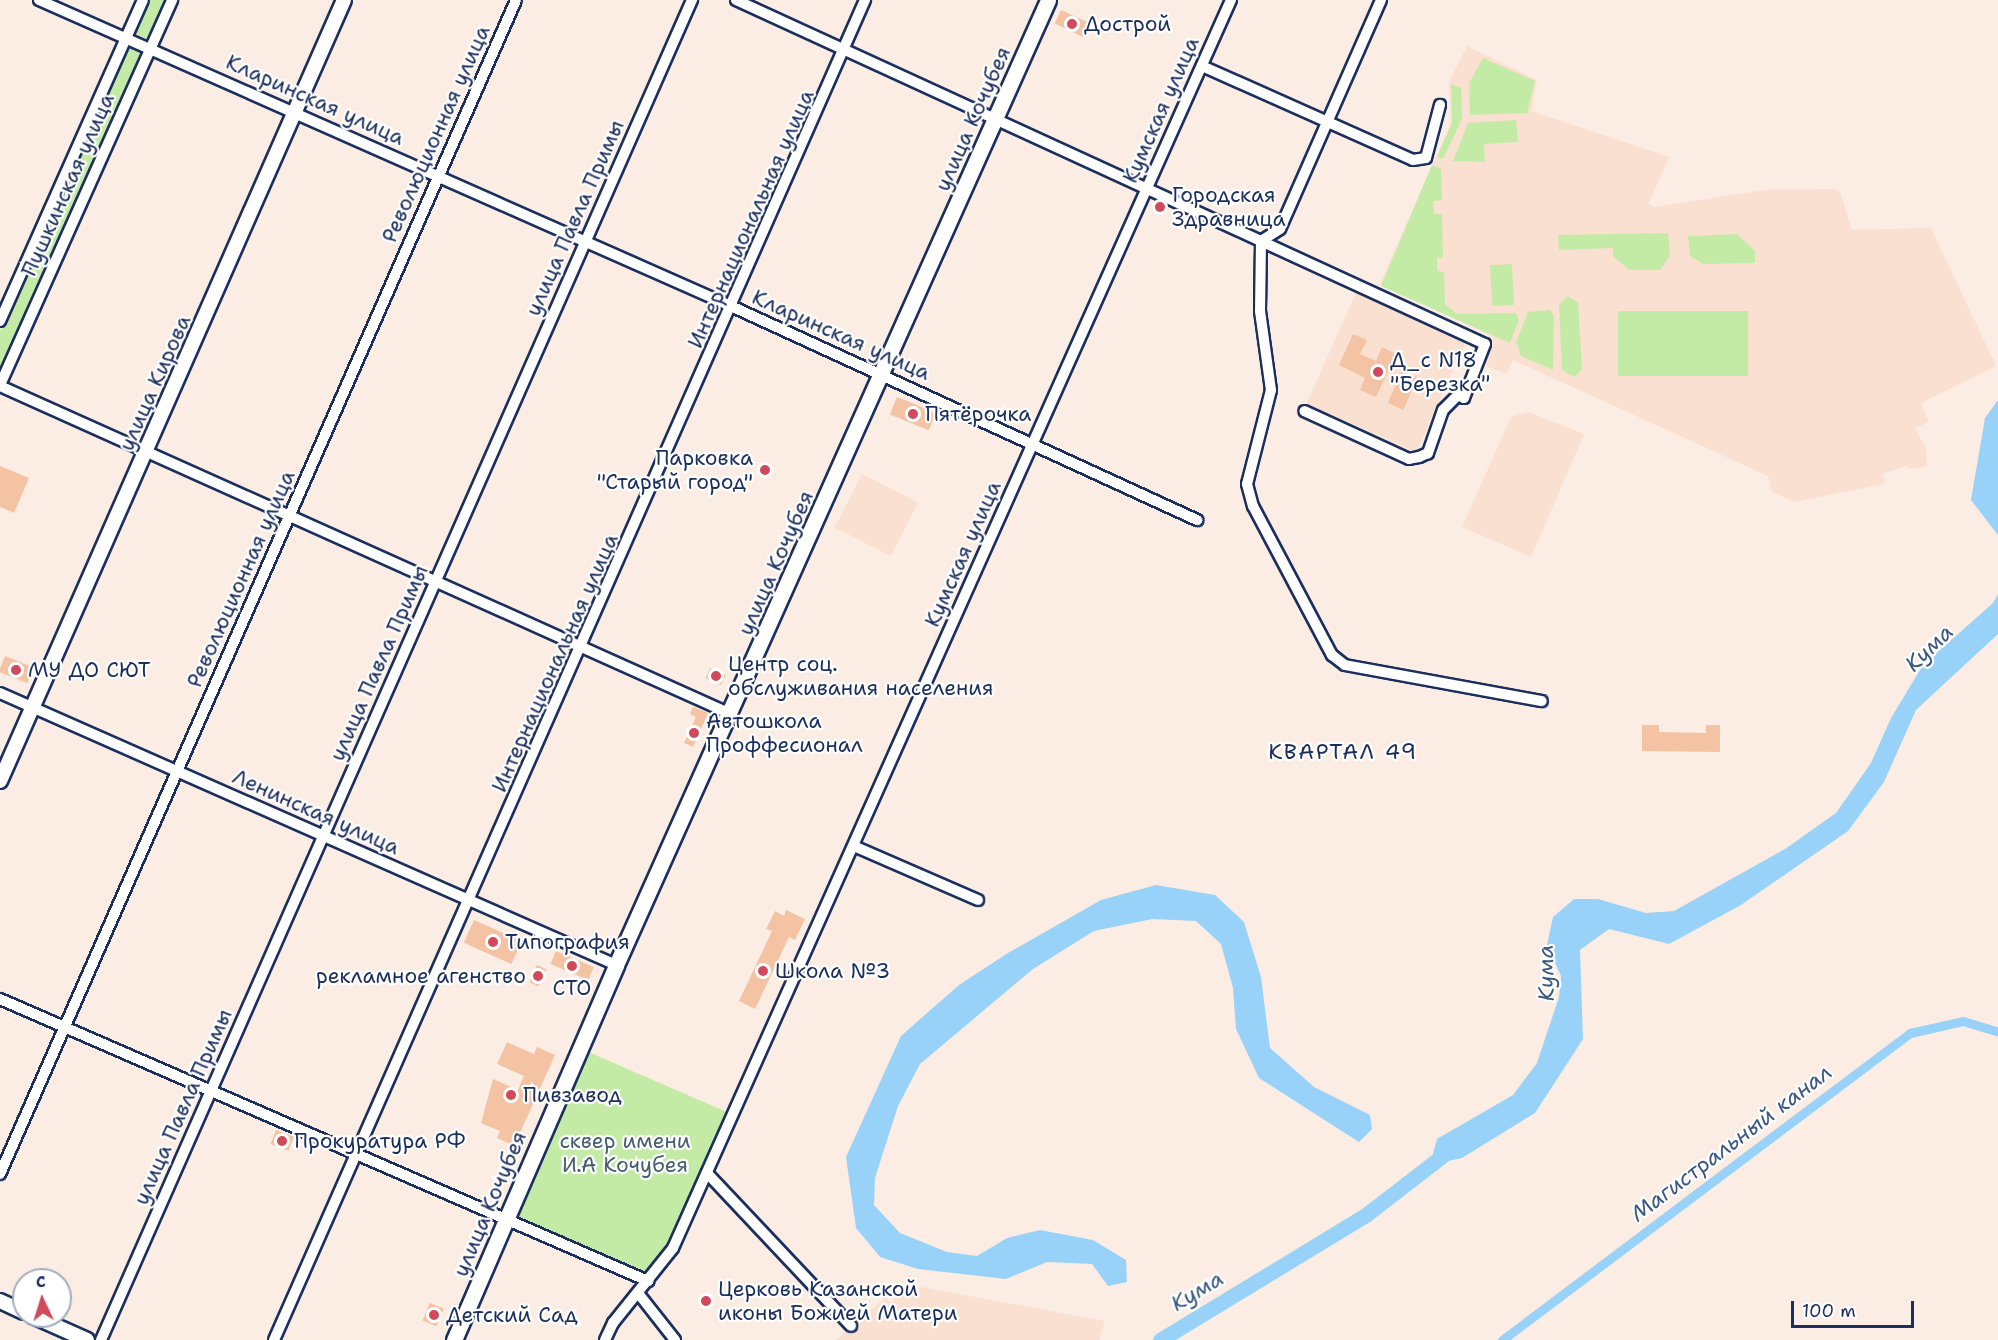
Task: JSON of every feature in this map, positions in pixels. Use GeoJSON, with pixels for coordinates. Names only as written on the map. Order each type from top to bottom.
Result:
{"type":"FeatureCollection","features":[{"type":"Feature","properties":{"kind":"main road","name":"улица Кочубея"},"geometry":{"type":"LineString","coordinates":[[454,1340],[616,965],[883,376],[1048,0]]}},
{"type":"Feature","properties":{"kind":"street","name":"Кларинская улица"},"geometry":{"type":"LineString","coordinates":[[39,0],[733,307],[1034,443],[1197,520]]}},
{"type":"Feature","properties":{"kind":"street","name":"Пушкинская улица"},"geometry":{"type":"LineString","coordinates":[[0,321],[143,0]]}},
{"type":"Feature","properties":{"kind":"street","name":"Пушкинская улица"},"geometry":{"type":"LineString","coordinates":[[0,386],[172,0]]}},
{"type":"Feature","properties":{"kind":"street","name":"улица Кирова"},"geometry":{"type":"LineString","coordinates":[[0,780],[148,452],[344,0]]}},
{"type":"Feature","properties":{"kind":"street","name":"Революционная улица"},"geometry":{"type":"LineString","coordinates":[[0,1174],[516,0]]}},
{"type":"Feature","properties":{"kind":"street","name":"улица Павла Примы"},"geometry":{"type":"LineString","coordinates":[[101,1340],[692,0]]}},
{"type":"Feature","properties":{"kind":"street"},"geometry":{"type":"LineString","coordinates":[[736,0],[847,48],[1485,344],[1464,398],[1458,395],[1443,410],[1428,453],[1409,459],[1304,411]]}},
{"type":"Feature","properties":{"kind":"street","name":"Интернациональная улица"},"geometry":{"type":"LineString","coordinates":[[274,1340],[471,903],[847,48],[865,0]]}},
{"type":"Feature","properties":{"kind":"street","name":"Кумская улица"},"geometry":{"type":"LineString","coordinates":[[605,1340],[613,1323],[673,1248],[856,847],[1231,0]]}},
{"type":"Feature","properties":{"kind":"street"},"geometry":{"type":"LineString","coordinates":[[1261,241],[1280,229],[1381,0]]}},
{"type":"Feature","properties":{"kind":"street"},"geometry":{"type":"LineString","coordinates":[[1202,66],[1413,160],[1426,158],[1440,105]]}},
{"type":"Feature","properties":{"kind":"street"},"geometry":{"type":"LineString","coordinates":[[1261,241],[1260,311],[1271,390],[1247,484],[1253,506],[1332,655],[1345,665],[1542,701]]}},
{"type":"Feature","properties":{"kind":"street"},"geometry":{"type":"LineString","coordinates":[[0,386],[290,518],[584,646],[731,714]]}},
{"type":"Feature","properties":{"kind":"street","name":"Ленинская улица"},"geometry":{"type":"LineString","coordinates":[[0,693],[471,903],[616,965]]}},
{"type":"Feature","properties":{"kind":"street"},"geometry":{"type":"LineString","coordinates":[[856,847],[978,900]]}},
{"type":"Feature","properties":{"kind":"street"},"geometry":{"type":"LineString","coordinates":[[0,999],[506,1222],[648,1281]]}},
{"type":"Feature","properties":{"kind":"street"},"geometry":{"type":"LineString","coordinates":[[707,1173],[851,1326]]}},
{"type":"Feature","properties":{"kind":"street"},"geometry":{"type":"LineString","coordinates":[[638,1293],[675,1340]]}},
{"type":"Feature","properties":{"kind":"street"},"geometry":{"type":"LineString","coordinates":[[60,1328],[87,1340]]}},
{"type":"Feature","properties":{"kind":"shaded area"},"geometry":{"type":"Polygon","coordinates":[[[1467,46],[1537,80],[1531,111],[1669,157],[1649,203],[1653,207],[1766,190],[1835,189],[1840,192],[1852,230],[1931,228],[1996,366],[1921,403],[1929,422],[1915,428],[1926,448],[1927,466],[1909,469],[1907,465],[1883,474],[1885,484],[1794,502],[1772,492],[1768,476],[1513,360],[1507,374],[1488,367],[1483,361],[1493,337],[1380,284],[1451,123],[1449,82],[1467,46]]]}},
{"type":"Feature","properties":{"kind":"shaded area"},"geometry":{"type":"Polygon","coordinates":[[[1356,293],[1466,342],[1416,452],[1307,404],[1356,293]]]}},
{"type":"Feature","properties":{"kind":"shaded area"},"geometry":{"type":"Polygon","coordinates":[[[1529,412],[1584,434],[1531,557],[1462,527],[1511,417],[1529,412]]]}},
{"type":"Feature","properties":{"kind":"shaded area"},"geometry":{"type":"Polygon","coordinates":[[[862,474],[918,503],[891,556],[835,527],[862,474]]]}},
{"type":"Feature","properties":{"kind":"shaded area"},"geometry":{"type":"Polygon","coordinates":[[[921,1287],[1105,1321],[1099,1340],[836,1340],[886,1297],[891,1303],[901,1293],[907,1299],[921,1287]]]}},
{"type":"Feature","properties":{"kind":"green space"},"geometry":{"type":"Polygon","coordinates":[[[148,0],[165,0],[147,39],[133,33],[148,0]]]}},
{"type":"Feature","properties":{"kind":"green space"},"geometry":{"type":"Polygon","coordinates":[[[128,43],[145,49],[0,373],[0,331],[128,43]]]}},
{"type":"Feature","properties":{"kind":"green space"},"geometry":{"type":"Polygon","coordinates":[[[1483,58],[1535,81],[1527,113],[1470,115],[1469,83],[1483,58]]]}},
{"type":"Feature","properties":{"kind":"green space"},"geometry":{"type":"Polygon","coordinates":[[[1451,84],[1461,88],[1462,119],[1443,159],[1437,157],[1452,123],[1451,84]]]}},
{"type":"Feature","properties":{"kind":"green space"},"geometry":{"type":"Polygon","coordinates":[[[1516,120],[1518,142],[1484,144],[1485,162],[1453,161],[1468,123],[1516,120]]]}},
{"type":"Feature","properties":{"kind":"green space"},"geometry":{"type":"Polygon","coordinates":[[[1432,165],[1441,169],[1442,200],[1433,201],[1434,214],[1442,214],[1443,258],[1437,258],[1437,271],[1444,272],[1445,304],[1457,314],[1516,313],[1519,320],[1510,343],[1381,286],[1432,165]]]}},
{"type":"Feature","properties":{"kind":"green space"},"geometry":{"type":"Polygon","coordinates":[[[1668,233],[1670,256],[1660,270],[1629,270],[1613,256],[1613,248],[1559,250],[1558,235],[1668,233]]]}},
{"type":"Feature","properties":{"kind":"green space"},"geometry":{"type":"Polygon","coordinates":[[[1737,234],[1755,251],[1755,263],[1703,264],[1690,256],[1688,236],[1737,234]]]}},
{"type":"Feature","properties":{"kind":"green space"},"geometry":{"type":"Polygon","coordinates":[[[1512,264],[1514,305],[1492,306],[1490,265],[1512,264]]]}},
{"type":"Feature","properties":{"kind":"green space"},"geometry":{"type":"Polygon","coordinates":[[[1568,296],[1578,303],[1582,369],[1575,377],[1562,370],[1559,305],[1568,296]]]}},
{"type":"Feature","properties":{"kind":"green space"},"geometry":{"type":"Polygon","coordinates":[[[1550,310],[1554,316],[1553,370],[1521,356],[1516,342],[1528,312],[1550,310]]]}},
{"type":"Feature","properties":{"kind":"green space"},"geometry":{"type":"Polygon","coordinates":[[[1618,311],[1748,311],[1748,376],[1618,376],[1618,311]]]}},
{"type":"Feature","properties":{"kind":"green space","name":"сквер имени И.А Кочубея"},"geometry":{"type":"Polygon","coordinates":[[[586,1051],[727,1112],[667,1244],[643,1273],[514,1217],[586,1051]]]}},
{"type":"Feature","properties":{"kind":"water"},"geometry":{"type":"Polygon","coordinates":[[[1998,400],[1998,535],[1971,500],[1985,418],[1998,400]]]}},
{"type":"Feature","properties":{"kind":"water"},"geometry":{"type":"Polygon","coordinates":[[[1998,594],[1998,634],[1916,710],[1884,782],[1848,831],[1741,905],[1669,944],[1609,929],[1580,950],[1583,1039],[1535,1113],[1462,1158],[1430,1165],[1437,1139],[1513,1095],[1537,1063],[1559,997],[1561,976],[1547,945],[1553,917],[1574,899],[1598,899],[1646,913],[1674,911],[1785,849],[1836,813],[1871,763],[1891,718],[1923,665],[1993,603],[1998,594]]]}},
{"type":"Feature","properties":{"kind":"water"},"geometry":{"type":"Polygon","coordinates":[[[1156,885],[1215,895],[1244,922],[1261,977],[1270,1048],[1314,1087],[1370,1115],[1372,1129],[1359,1142],[1259,1078],[1236,1029],[1233,988],[1221,944],[1196,921],[1152,919],[1094,931],[1033,969],[920,1064],[898,1106],[875,1178],[874,1205],[900,1233],[947,1252],[977,1256],[1007,1238],[1040,1230],[1093,1240],[1126,1260],[1127,1282],[1108,1286],[1092,1264],[1047,1262],[1006,1279],[918,1269],[880,1257],[856,1228],[846,1157],[901,1036],[959,985],[1008,953],[1101,900],[1156,885]]]}},
{"type":"Feature","properties":{"kind":"building","name":"Дострой"},"geometry":{"type":"Polygon","coordinates":[[[1061,10],[1089,23],[1083,37],[1055,24],[1061,10]]]}},
{"type":"Feature","properties":{"kind":"building","name":"Д_с N18 \"Березка\""},"geometry":{"type":"Polygon","coordinates":[[[1353,334],[1367,340],[1360,354],[1376,361],[1382,347],[1396,354],[1376,397],[1360,390],[1365,378],[1339,365],[1353,334]]]}},
{"type":"Feature","properties":{"kind":"building"},"geometry":{"type":"Polygon","coordinates":[[[1402,371],[1418,378],[1403,410],[1388,403],[1402,371]]]}},
{"type":"Feature","properties":{"kind":"building","name":"Пятёрочка"},"geometry":{"type":"Polygon","coordinates":[[[897,397],[936,413],[929,430],[890,415],[897,397]]]}},
{"type":"Feature","properties":{"kind":"building"},"geometry":{"type":"Polygon","coordinates":[[[0,466],[29,478],[14,513],[0,507],[0,466]]]}},
{"type":"Feature","properties":{"kind":"building","name":"МУ ДО СЮТ"},"geometry":{"type":"Polygon","coordinates":[[[5,656],[34,668],[27,683],[0,672],[5,656]]]}},
{"type":"Feature","properties":{"kind":"building","name":"Центр соц. обслуживания населения"},"geometry":{"type":"Polygon","coordinates":[[[710,668],[726,675],[721,685],[706,678],[710,668]]]}},
{"type":"Feature","properties":{"kind":"building","name":"Автошкола Проффесионал"},"geometry":{"type":"Polygon","coordinates":[[[693,707],[708,713],[693,747],[684,743],[696,717],[690,714],[693,707]]]}},
{"type":"Feature","properties":{"kind":"building"},"geometry":{"type":"Polygon","coordinates":[[[1642,725],[1659,725],[1659,732],[1706,733],[1706,725],[1720,725],[1720,752],[1642,751],[1642,725]]]}},
{"type":"Feature","properties":{"kind":"building","name":"Школа №3"},"geometry":{"type":"Polygon","coordinates":[[[786,910],[805,919],[795,940],[789,937],[755,1009],[739,1001],[772,931],[766,929],[775,911],[784,916],[786,910]]]}},
{"type":"Feature","properties":{"kind":"building","name":"Типография"},"geometry":{"type":"Polygon","coordinates":[[[474,920],[522,941],[511,964],[464,943],[474,920]]]}},
{"type":"Feature","properties":{"kind":"building","name":"СТО"},"geometry":{"type":"Polygon","coordinates":[[[556,951],[594,967],[588,980],[551,964],[556,951]]]}},
{"type":"Feature","properties":{"kind":"building","name":"рекламное агенство"},"geometry":{"type":"Polygon","coordinates":[[[537,965],[546,969],[538,986],[529,982],[537,965]]]}},
{"type":"Feature","properties":{"kind":"building","name":"Пивзавод"},"geometry":{"type":"Polygon","coordinates":[[[507,1042],[534,1054],[537,1047],[555,1055],[514,1146],[497,1138],[500,1131],[481,1123],[493,1079],[518,1090],[524,1076],[497,1064],[507,1042]]]}},
{"type":"Feature","properties":{"kind":"building","name":"Прокуратура РФ"},"geometry":{"type":"Polygon","coordinates":[[[276,1130],[294,1137],[288,1151],[271,1144],[276,1130]]]}},
{"type":"Feature","properties":{"kind":"building","name":"Детский Сад"},"geometry":{"type":"Polygon","coordinates":[[[430,1303],[444,1309],[436,1326],[423,1320],[430,1303]]]}},
{"type":"Feature","properties":{"kind":"waterway","name":"Магистральный канал"},"geometry":{"type":"LineString","coordinates":[[1502,1340],[1910,1033],[1963,1021],[1998,1032]]}},
{"type":"Feature","properties":{"kind":"waterway","name":"Кума"},"geometry":{"type":"LineString","coordinates":[[1160,1340],[1367,1214],[1446,1153]]}},
{"type":"Feature","properties":{"kind":"place","name":"Дострой"},"geometry":{"type":"Point","coordinates":[1072,24]}},
{"type":"Feature","properties":{"kind":"place","name":"Городская Здравница"},"geometry":{"type":"Point","coordinates":[1160,207]}},
{"type":"Feature","properties":{"kind":"place","name":"Д_с N18 \"Березка\""},"geometry":{"type":"Point","coordinates":[1378,372]}},
{"type":"Feature","properties":{"kind":"place","name":"Пятёрочка"},"geometry":{"type":"Point","coordinates":[913,414]}},
{"type":"Feature","properties":{"kind":"place","name":"Парковка \"Старый город\""},"geometry":{"type":"Point","coordinates":[765,470]}},
{"type":"Feature","properties":{"kind":"place","name":"МУ ДО СЮТ"},"geometry":{"type":"Point","coordinates":[16,670]}},
{"type":"Feature","properties":{"kind":"place","name":"Центр соц. обслуживания населения"},"geometry":{"type":"Point","coordinates":[716,676]}},
{"type":"Feature","properties":{"kind":"place","name":"Автошкола Проффесионал"},"geometry":{"type":"Point","coordinates":[694,733]}},
{"type":"Feature","properties":{"kind":"place","name":"Типография"},"geometry":{"type":"Point","coordinates":[493,942]}},
{"type":"Feature","properties":{"kind":"place","name":"СТО"},"geometry":{"type":"Point","coordinates":[572,966]}},
{"type":"Feature","properties":{"kind":"place","name":"Школа №3"},"geometry":{"type":"Point","coordinates":[763,971]}},
{"type":"Feature","properties":{"kind":"place","name":"рекламное агенство"},"geometry":{"type":"Point","coordinates":[538,976]}},
{"type":"Feature","properties":{"kind":"place","name":"Пивзавод"},"geometry":{"type":"Point","coordinates":[511,1095]}},
{"type":"Feature","properties":{"kind":"place","name":"Прокуратура РФ"},"geometry":{"type":"Point","coordinates":[282,1141]}},
{"type":"Feature","properties":{"kind":"place","name":"Церковь Казанской иконы Божией Матери"},"geometry":{"type":"Point","coordinates":[706,1301]}},
{"type":"Feature","properties":{"kind":"place","name":"Детский Сад"},"geometry":{"type":"Point","coordinates":[434,1315]}},
{"type":"Feature","properties":{"kind":"district","name":"КВАРТАЛ 49"},"geometry":{"type":"Point","coordinates":[1343,752]}}]}
